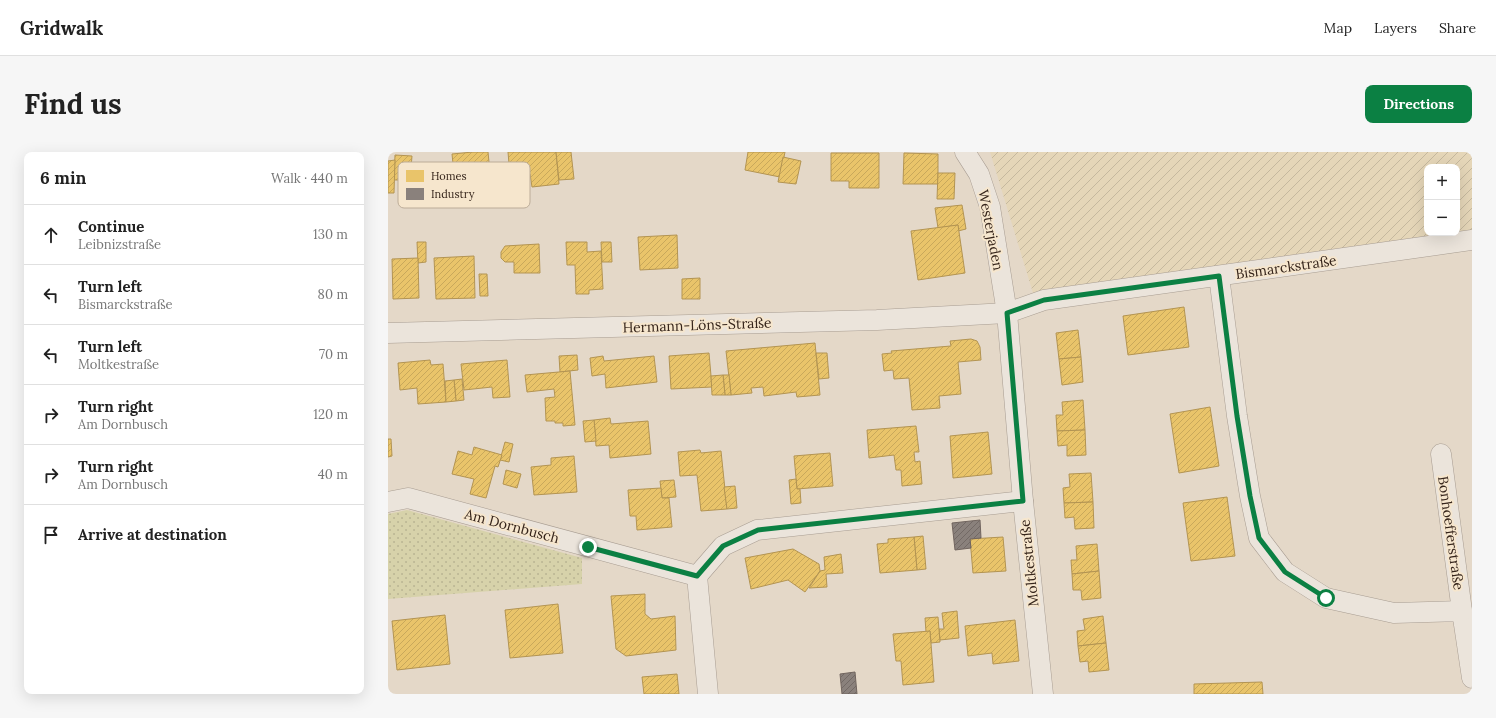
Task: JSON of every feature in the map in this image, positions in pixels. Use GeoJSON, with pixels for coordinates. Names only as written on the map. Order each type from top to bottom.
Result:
{"type":"FeatureCollection","features":[{"type":"Feature","properties":{"kind":"street","name":"Westerjaden"},"geometry":{"type":"LineString","coordinates":[[965,152],[979,174],[990,207],[1007,313]]}},
{"type":"Feature","properties":{"kind":"street","name":"Bismarckstraße"},"geometry":{"type":"LineString","coordinates":[[1007,313],[1044,300],[1472,240]]}},
{"type":"Feature","properties":{"kind":"street"},"geometry":{"type":"LineString","coordinates":[[1219,276],[1237,416],[1250,496],[1259,538],[1285,572],[1326,598],[1394,613],[1462,611]]}},
{"type":"Feature","properties":{"kind":"street","name":"Hermann-Löns-Straße"},"geometry":{"type":"LineString","coordinates":[[388,333],[878,320],[1007,313]]}},
{"type":"Feature","properties":{"kind":"street","name":"Moltkestraße"},"geometry":{"type":"LineString","coordinates":[[1007,313],[1023,501],[1043,694]]}},
{"type":"Feature","properties":{"kind":"street","name":"Bonhoefferstraße"},"geometry":{"type":"LineString","coordinates":[[1441,454],[1472,678]]}},
{"type":"Feature","properties":{"kind":"street","name":"Am Dornbusch"},"geometry":{"type":"LineString","coordinates":[[388,502],[408,498],[697,576]]}},
{"type":"Feature","properties":{"kind":"street"},"geometry":{"type":"LineString","coordinates":[[708,694],[697,576],[723,546],[758,530],[1023,501]]}},
{"type":"Feature","properties":{"kind":"shaded area"},"geometry":{"type":"Polygon","coordinates":[[[990,152],[1472,152],[1472,230],[1460,232],[1460,164],[1424,164],[1424,236],[1432,236],[1033,293],[990,152]]]}},
{"type":"Feature","properties":{"kind":"shaded area"},"geometry":{"type":"Polygon","coordinates":[[[407,510],[582,558],[582,584],[388,599],[388,514],[407,510]]]}},
{"type":"Feature","properties":{"kind":"building: Homes"},"geometry":{"type":"Polygon","coordinates":[[[488,152],[489,162],[453,162],[452,154],[488,152]]]}},
{"type":"Feature","properties":{"kind":"building: Homes"},"geometry":{"type":"Polygon","coordinates":[[[508,152],[556,152],[559,184],[532,187],[530,162],[509,162],[508,152]]]}},
{"type":"Feature","properties":{"kind":"building: Homes"},"geometry":{"type":"Polygon","coordinates":[[[556,152],[571,152],[574,179],[559,180],[556,152]]]}},
{"type":"Feature","properties":{"kind":"building: Homes"},"geometry":{"type":"Polygon","coordinates":[[[748,152],[785,152],[780,177],[745,170],[748,152]]]}},
{"type":"Feature","properties":{"kind":"building: Homes"},"geometry":{"type":"Polygon","coordinates":[[[831,153],[879,153],[879,188],[849,188],[849,181],[831,181],[831,153]]]}},
{"type":"Feature","properties":{"kind":"building: Homes"},"geometry":{"type":"Polygon","coordinates":[[[904,153],[938,154],[938,184],[903,184],[904,153]]]}},
{"type":"Feature","properties":{"kind":"building: Homes"},"geometry":{"type":"Polygon","coordinates":[[[395,155],[412,156],[412,162],[398,162],[398,180],[394,180],[395,155]]]}},
{"type":"Feature","properties":{"kind":"building: Homes"},"geometry":{"type":"Polygon","coordinates":[[[783,157],[801,161],[796,184],[778,182],[783,157]]]}},
{"type":"Feature","properties":{"kind":"building: Homes"},"geometry":{"type":"Polygon","coordinates":[[[395,160],[394,193],[388,193],[388,161],[395,160]]]}},
{"type":"Feature","properties":{"kind":"building: Homes"},"geometry":{"type":"Polygon","coordinates":[[[938,173],[955,173],[954,199],[937,199],[938,173]]]}},
{"type":"Feature","properties":{"kind":"building: Homes"},"geometry":{"type":"Polygon","coordinates":[[[962,205],[966,229],[958,231],[958,225],[938,228],[935,208],[962,205]]]}},
{"type":"Feature","properties":{"kind":"building: Homes"},"geometry":{"type":"Polygon","coordinates":[[[958,225],[965,273],[918,280],[911,231],[958,225]]]}},
{"type":"Feature","properties":{"kind":"building: Homes"},"geometry":{"type":"Polygon","coordinates":[[[677,235],[678,268],[640,270],[638,237],[677,235]]]}},
{"type":"Feature","properties":{"kind":"building: Homes"},"geometry":{"type":"Polygon","coordinates":[[[417,242],[426,242],[426,262],[418,263],[417,242]]]}},
{"type":"Feature","properties":{"kind":"building: Homes"},"geometry":{"type":"Polygon","coordinates":[[[566,242],[587,242],[587,252],[601,251],[603,289],[589,290],[589,294],[576,294],[575,265],[567,265],[566,242]]]}},
{"type":"Feature","properties":{"kind":"building: Homes"},"geometry":{"type":"Polygon","coordinates":[[[601,242],[611,242],[612,262],[602,262],[601,242]]]}},
{"type":"Feature","properties":{"kind":"building: Homes"},"geometry":{"type":"Polygon","coordinates":[[[539,244],[540,273],[514,273],[514,262],[505,262],[501,258],[501,252],[505,246],[539,244]]]}},
{"type":"Feature","properties":{"kind":"building: Homes"},"geometry":{"type":"Polygon","coordinates":[[[474,256],[475,298],[436,299],[434,258],[474,256]]]}},
{"type":"Feature","properties":{"kind":"building: Homes"},"geometry":{"type":"Polygon","coordinates":[[[418,258],[419,298],[393,299],[392,259],[418,258]]]}},
{"type":"Feature","properties":{"kind":"building: Homes"},"geometry":{"type":"Polygon","coordinates":[[[479,274],[487,274],[488,296],[480,296],[479,274]]]}},
{"type":"Feature","properties":{"kind":"building: Homes"},"geometry":{"type":"Polygon","coordinates":[[[700,278],[700,299],[682,299],[682,279],[700,278]]]}},
{"type":"Feature","properties":{"kind":"building: Homes"},"geometry":{"type":"Polygon","coordinates":[[[1184,307],[1189,347],[1128,355],[1123,316],[1184,307]]]}},
{"type":"Feature","properties":{"kind":"building: Homes"},"geometry":{"type":"Polygon","coordinates":[[[1078,330],[1081,357],[1059,359],[1056,333],[1078,330]]]}},
{"type":"Feature","properties":{"kind":"building: Homes"},"geometry":{"type":"Polygon","coordinates":[[[971,339],[977,341],[980,347],[981,360],[958,362],[961,394],[939,396],[940,408],[912,410],[909,378],[894,379],[893,370],[884,371],[882,354],[892,353],[891,351],[951,346],[950,341],[971,339]]]}},
{"type":"Feature","properties":{"kind":"building: Homes"},"geometry":{"type":"Polygon","coordinates":[[[815,343],[820,395],[797,397],[796,392],[764,396],[763,387],[751,388],[752,393],[731,395],[726,351],[815,343]]]}},
{"type":"Feature","properties":{"kind":"building: Homes"},"geometry":{"type":"Polygon","coordinates":[[[709,353],[712,387],[671,389],[669,356],[709,353]]]}},
{"type":"Feature","properties":{"kind":"building: Homes"},"geometry":{"type":"Polygon","coordinates":[[[816,353],[827,353],[829,378],[819,379],[816,353]]]}},
{"type":"Feature","properties":{"kind":"building: Homes"},"geometry":{"type":"Polygon","coordinates":[[[577,355],[578,370],[560,372],[559,356],[577,355]]]}},
{"type":"Feature","properties":{"kind":"building: Homes"},"geometry":{"type":"Polygon","coordinates":[[[603,356],[604,361],[654,356],[657,382],[606,388],[605,374],[592,376],[590,358],[603,356]]]}},
{"type":"Feature","properties":{"kind":"building: Homes"},"geometry":{"type":"Polygon","coordinates":[[[1081,357],[1083,382],[1062,385],[1059,359],[1081,357]]]}},
{"type":"Feature","properties":{"kind":"building: Homes"},"geometry":{"type":"Polygon","coordinates":[[[430,360],[431,365],[443,364],[446,402],[418,404],[417,388],[400,390],[398,363],[430,360]]]}},
{"type":"Feature","properties":{"kind":"building: Homes"},"geometry":{"type":"Polygon","coordinates":[[[507,360],[510,397],[493,398],[492,387],[464,390],[461,364],[507,360]]]}},
{"type":"Feature","properties":{"kind":"building: Homes"},"geometry":{"type":"Polygon","coordinates":[[[570,371],[575,425],[563,426],[563,423],[546,421],[545,398],[555,397],[554,389],[527,392],[525,375],[570,371]]]}},
{"type":"Feature","properties":{"kind":"building: Homes"},"geometry":{"type":"Polygon","coordinates":[[[723,375],[729,375],[731,395],[725,395],[723,375]]]}},
{"type":"Feature","properties":{"kind":"building: Homes"},"geometry":{"type":"Polygon","coordinates":[[[723,375],[725,395],[712,395],[711,376],[723,375]]]}},
{"type":"Feature","properties":{"kind":"building: Homes"},"geometry":{"type":"Polygon","coordinates":[[[462,379],[464,400],[456,401],[454,380],[462,379]]]}},
{"type":"Feature","properties":{"kind":"building: Homes"},"geometry":{"type":"Polygon","coordinates":[[[454,380],[456,401],[446,402],[445,381],[454,380]]]}},
{"type":"Feature","properties":{"kind":"building: Homes"},"geometry":{"type":"Polygon","coordinates":[[[1083,400],[1085,430],[1057,431],[1056,415],[1063,415],[1062,402],[1083,400]]]}},
{"type":"Feature","properties":{"kind":"building: Homes"},"geometry":{"type":"Polygon","coordinates":[[[1210,407],[1219,466],[1179,473],[1170,414],[1210,407]]]}},
{"type":"Feature","properties":{"kind":"building: Homes"},"geometry":{"type":"Polygon","coordinates":[[[610,418],[611,424],[648,421],[651,454],[610,458],[609,445],[596,446],[594,420],[610,418]]]}},
{"type":"Feature","properties":{"kind":"building: Homes"},"geometry":{"type":"Polygon","coordinates":[[[594,420],[596,441],[585,442],[583,421],[594,420]]]}},
{"type":"Feature","properties":{"kind":"building: Homes"},"geometry":{"type":"Polygon","coordinates":[[[916,426],[919,452],[914,452],[915,462],[920,461],[922,484],[902,486],[901,470],[896,470],[894,455],[869,458],[867,430],[916,426]]]}},
{"type":"Feature","properties":{"kind":"building: Homes"},"geometry":{"type":"Polygon","coordinates":[[[1085,430],[1086,455],[1067,456],[1067,445],[1058,446],[1057,431],[1085,430]]]}},
{"type":"Feature","properties":{"kind":"building: Homes"},"geometry":{"type":"Polygon","coordinates":[[[988,432],[992,474],[953,478],[950,436],[988,432]]]}},
{"type":"Feature","properties":{"kind":"building: Homes"},"geometry":{"type":"Polygon","coordinates":[[[388,439],[391,439],[392,456],[388,457],[388,439]]]}},
{"type":"Feature","properties":{"kind":"building: Homes"},"geometry":{"type":"Polygon","coordinates":[[[505,442],[513,444],[509,462],[500,460],[505,442]]]}},
{"type":"Feature","properties":{"kind":"building: Homes"},"geometry":{"type":"Polygon","coordinates":[[[474,447],[502,455],[498,467],[495,466],[486,498],[470,494],[474,479],[452,474],[458,451],[472,455],[474,447]]]}},
{"type":"Feature","properties":{"kind":"building: Homes"},"geometry":{"type":"Polygon","coordinates":[[[700,450],[701,453],[721,451],[727,509],[701,511],[697,475],[680,476],[678,452],[700,450]]]}},
{"type":"Feature","properties":{"kind":"building: Homes"},"geometry":{"type":"Polygon","coordinates":[[[830,453],[833,486],[797,489],[794,456],[830,453]]]}},
{"type":"Feature","properties":{"kind":"building: Homes"},"geometry":{"type":"Polygon","coordinates":[[[574,456],[577,492],[534,495],[531,467],[551,465],[551,458],[574,456]]]}},
{"type":"Feature","properties":{"kind":"building: Homes"},"geometry":{"type":"Polygon","coordinates":[[[506,470],[521,474],[517,488],[503,484],[506,470]]]}},
{"type":"Feature","properties":{"kind":"building: Homes"},"geometry":{"type":"Polygon","coordinates":[[[1091,473],[1093,502],[1064,503],[1063,488],[1070,487],[1069,474],[1091,473]]]}},
{"type":"Feature","properties":{"kind":"building: Homes"},"geometry":{"type":"Polygon","coordinates":[[[796,479],[797,489],[800,489],[801,503],[791,504],[789,480],[796,479]]]}},
{"type":"Feature","properties":{"kind":"building: Homes"},"geometry":{"type":"Polygon","coordinates":[[[674,480],[676,497],[662,498],[660,481],[674,480]]]}},
{"type":"Feature","properties":{"kind":"building: Homes"},"geometry":{"type":"Polygon","coordinates":[[[735,486],[737,508],[727,509],[724,487],[735,486]]]}},
{"type":"Feature","properties":{"kind":"building: Homes"},"geometry":{"type":"Polygon","coordinates":[[[661,488],[662,498],[669,498],[672,527],[637,530],[636,516],[630,516],[628,490],[661,488]]]}},
{"type":"Feature","properties":{"kind":"building: Homes"},"geometry":{"type":"Polygon","coordinates":[[[1227,497],[1235,556],[1191,561],[1183,503],[1227,497]]]}},
{"type":"Feature","properties":{"kind":"building: Homes"},"geometry":{"type":"Polygon","coordinates":[[[1093,502],[1094,528],[1075,529],[1074,517],[1065,518],[1064,503],[1093,502]]]}},
{"type":"Feature","properties":{"kind":"building: Homes"},"geometry":{"type":"Polygon","coordinates":[[[923,536],[926,569],[917,570],[914,537],[923,536]]]}},
{"type":"Feature","properties":{"kind":"building: Homes"},"geometry":{"type":"Polygon","coordinates":[[[914,537],[917,570],[880,573],[877,544],[888,543],[888,539],[914,537]]]}},
{"type":"Feature","properties":{"kind":"building: Homes"},"geometry":{"type":"Polygon","coordinates":[[[1003,537],[1006,571],[973,573],[970,539],[1003,537]]]}},
{"type":"Feature","properties":{"kind":"building: Homes"},"geometry":{"type":"Polygon","coordinates":[[[1097,544],[1099,571],[1072,574],[1071,560],[1077,560],[1076,546],[1097,544]]]}},
{"type":"Feature","properties":{"kind":"building: Homes"},"geometry":{"type":"Polygon","coordinates":[[[793,549],[819,564],[820,571],[805,592],[788,580],[751,589],[745,558],[793,549]]]}},
{"type":"Feature","properties":{"kind":"building: Homes"},"geometry":{"type":"Polygon","coordinates":[[[841,554],[843,573],[826,574],[827,587],[809,588],[820,571],[825,570],[824,557],[841,554]]]}},
{"type":"Feature","properties":{"kind":"building: Homes"},"geometry":{"type":"Polygon","coordinates":[[[1099,571],[1101,598],[1082,600],[1081,590],[1073,590],[1072,574],[1099,571]]]}},
{"type":"Feature","properties":{"kind":"building: Homes"},"geometry":{"type":"Polygon","coordinates":[[[645,594],[645,614],[651,619],[675,616],[676,650],[626,656],[616,649],[611,596],[645,594]]]}},
{"type":"Feature","properties":{"kind":"building: Homes"},"geometry":{"type":"Polygon","coordinates":[[[558,604],[563,653],[510,658],[505,610],[558,604]]]}},
{"type":"Feature","properties":{"kind":"building: Homes"},"geometry":{"type":"Polygon","coordinates":[[[957,611],[959,638],[940,640],[939,629],[944,629],[942,613],[957,611]]]}},
{"type":"Feature","properties":{"kind":"building: Homes"},"geometry":{"type":"Polygon","coordinates":[[[445,615],[450,664],[397,670],[392,621],[445,615]]]}},
{"type":"Feature","properties":{"kind":"building: Homes"},"geometry":{"type":"Polygon","coordinates":[[[1103,616],[1106,643],[1078,646],[1077,631],[1085,630],[1083,619],[1103,616]]]}},
{"type":"Feature","properties":{"kind":"building: Homes"},"geometry":{"type":"Polygon","coordinates":[[[938,617],[940,642],[931,643],[930,631],[926,632],[925,618],[938,617]]]}},
{"type":"Feature","properties":{"kind":"building: Homes"},"geometry":{"type":"Polygon","coordinates":[[[1015,620],[1019,661],[993,664],[992,653],[968,656],[965,626],[1015,620]]]}},
{"type":"Feature","properties":{"kind":"building: Homes"},"geometry":{"type":"Polygon","coordinates":[[[930,631],[934,682],[903,685],[901,661],[896,661],[893,634],[930,631]]]}},
{"type":"Feature","properties":{"kind":"building: Homes"},"geometry":{"type":"Polygon","coordinates":[[[1106,643],[1109,670],[1089,672],[1088,661],[1080,662],[1078,646],[1106,643]]]}},
{"type":"Feature","properties":{"kind":"building: Homes"},"geometry":{"type":"Polygon","coordinates":[[[677,674],[679,694],[644,694],[642,677],[677,674]]]}},
{"type":"Feature","properties":{"kind":"building: Homes"},"geometry":{"type":"Polygon","coordinates":[[[1262,682],[1263,694],[1194,694],[1194,684],[1262,682]]]}},
{"type":"Feature","properties":{"kind":"building: Industry"},"geometry":{"type":"Polygon","coordinates":[[[980,520],[981,538],[970,539],[971,548],[955,550],[952,523],[980,520]]]}},
{"type":"Feature","properties":{"kind":"building: Industry"},"geometry":{"type":"Polygon","coordinates":[[[855,672],[857,694],[842,694],[840,674],[855,672]]]}},
{"type":"Feature","properties":{"kind":"route"},"geometry":{"type":"LineString","coordinates":[[588,547],[697,576],[723,546],[758,530],[1023,501],[1007,313],[1044,300],[1219,276],[1237,416],[1250,496],[1259,538],[1285,572],[1326,598]]}}]}
